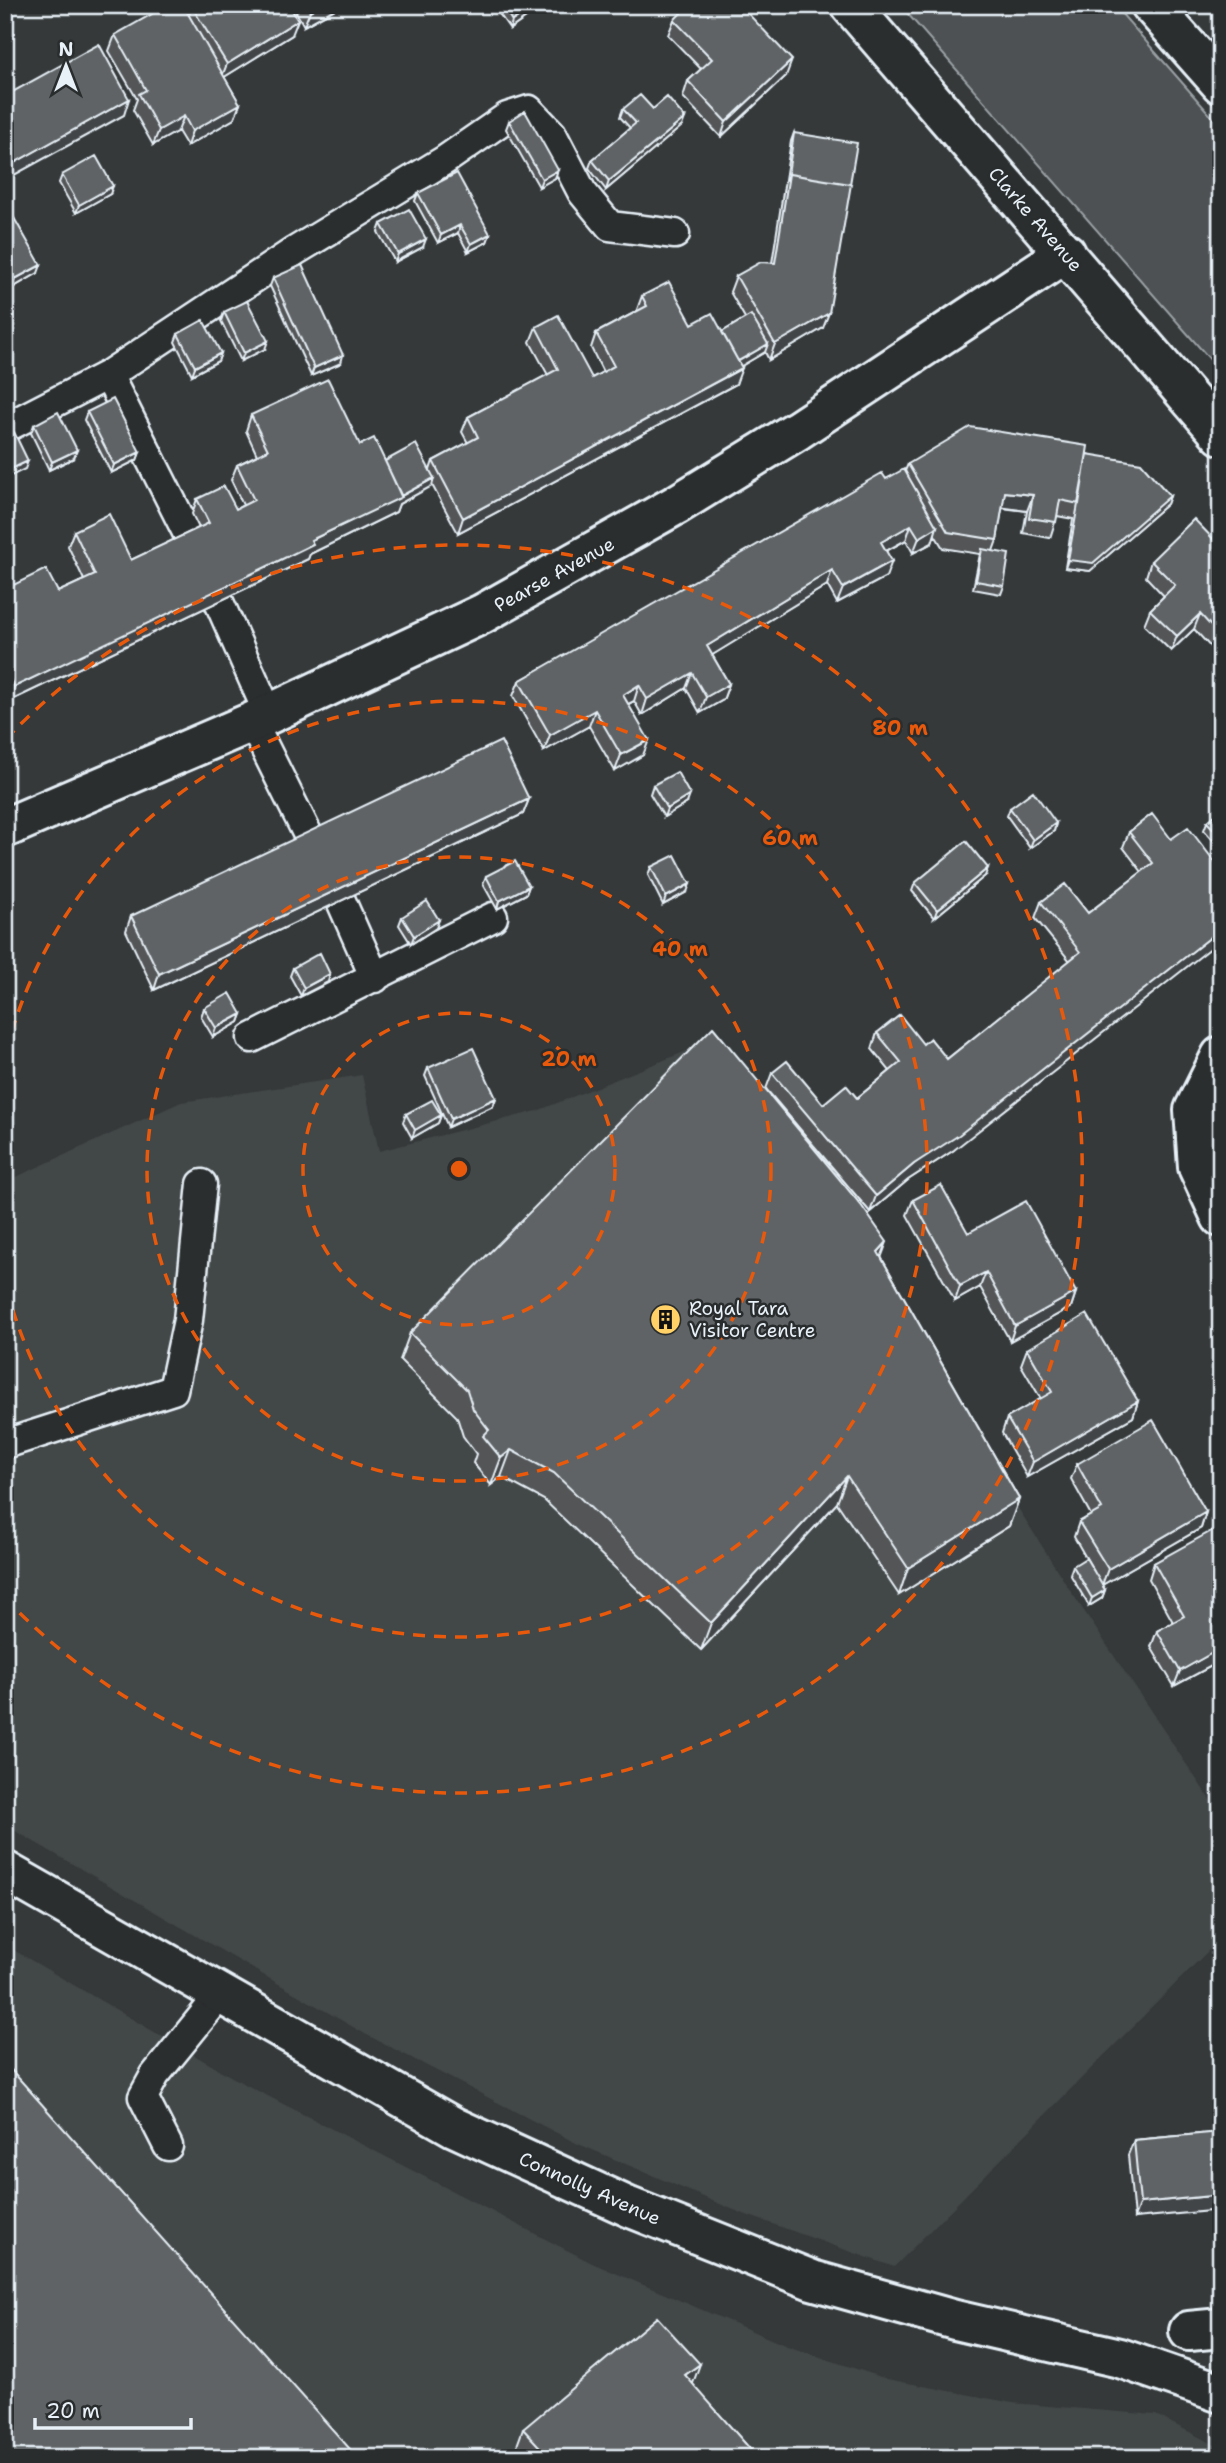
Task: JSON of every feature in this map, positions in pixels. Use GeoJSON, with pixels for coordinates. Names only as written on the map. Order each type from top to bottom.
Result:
{"type":"FeatureCollection","features":[{"type":"Feature","properties":{"kind":"street","name":"Clarke Avenue"},"geometry":{"type":"LineString","coordinates":[[850,5],[1221,435]]}},
{"type":"Feature","properties":{"kind":"street"},"geometry":{"type":"LineString","coordinates":[[1152,5],[1221,84]]}},
{"type":"Feature","properties":{"kind":"street","name":"Pearse Avenue"},"geometry":{"type":"LineString","coordinates":[[5,828],[260,718],[482,614],[676,505],[870,385],[1066,253]]}},
{"type":"Feature","properties":{"kind":"street"},"geometry":{"type":"LineString","coordinates":[[1221,1056],[1194,1110],[1198,1167],[1221,1217]]}},
{"type":"Feature","properties":{"kind":"street","name":"Connolly Avenue"},"geometry":{"type":"LineString","coordinates":[[5,1871],[454,2127],[665,2222],[812,2280],[955,2320],[1120,2358],[1221,2393]]}},
{"type":"Feature","properties":{"kind":"lane"},"geometry":{"type":"LineString","coordinates":[[5,428],[108,375],[295,251],[445,160],[508,117],[529,110],[552,134],[582,192],[610,226],[675,234]]}},
{"type":"Feature","properties":{"kind":"lane"},"geometry":{"type":"LineString","coordinates":[[108,375],[193,544]]}},
{"type":"Feature","properties":{"kind":"lane"},"geometry":{"type":"LineString","coordinates":[[219,602],[260,718],[312,843]]}},
{"type":"Feature","properties":{"kind":"lane"},"geometry":{"type":"LineString","coordinates":[[341,901],[375,978]]}},
{"type":"Feature","properties":{"kind":"lane"},"geometry":{"type":"LineString","coordinates":[[252,1038],[494,917]]}},
{"type":"Feature","properties":{"kind":"lane"},"geometry":{"type":"LineString","coordinates":[[5,1444],[173,1390],[188,1320],[202,1184]]}},
{"type":"Feature","properties":{"kind":"lane"},"geometry":{"type":"LineString","coordinates":[[168,2146],[144,2097],[155,2075],[220,1994]]}},
{"type":"Feature","properties":{"kind":"shaded area"},"geometry":{"type":"Polygon","coordinates":[[[900,5],[1114,5],[1221,127],[1221,372],[900,5]]]}},
{"type":"Feature","properties":{"kind":"shaded area"},"geometry":{"type":"Polygon","coordinates":[[[699,1046],[911,1338],[1066,1584],[1221,1816],[1221,1938],[894,2267],[741,2213],[576,2143],[365,2034],[5,1825],[5,1182],[181,1102],[362,1075],[379,1151],[537,1111],[699,1046]]]}},
{"type":"Feature","properties":{"kind":"shaded area"},"geometry":{"type":"Polygon","coordinates":[[[5,1945],[237,2080],[592,2263],[787,2346],[887,2379],[1013,2403],[1156,2415],[1221,2448],[1221,2458],[5,2458],[5,1945]]]}},
{"type":"Feature","properties":{"kind":"building"},"geometry":{"type":"Polygon","coordinates":[[[168,5],[183,5],[240,104],[192,131],[184,116],[159,130],[139,94],[146,90],[115,35],[168,5]]]}},
{"type":"Feature","properties":{"kind":"building"},"geometry":{"type":"Polygon","coordinates":[[[289,5],[298,20],[227,64],[192,7],[289,5]]]}},
{"type":"Feature","properties":{"kind":"building"},"geometry":{"type":"Polygon","coordinates":[[[306,5],[320,5],[310,11],[306,5]]]}},
{"type":"Feature","properties":{"kind":"building"},"geometry":{"type":"Polygon","coordinates":[[[502,5],[532,5],[533,7],[512,21],[502,5]]]}},
{"type":"Feature","properties":{"kind":"building"},"geometry":{"type":"Polygon","coordinates":[[[689,5],[740,5],[792,60],[726,122],[688,81],[712,59],[674,20],[689,5]]]}},
{"type":"Feature","properties":{"kind":"building"},"geometry":{"type":"Polygon","coordinates":[[[99,44],[129,99],[5,168],[5,96],[99,44]]]}},
{"type":"Feature","properties":{"kind":"building"},"geometry":{"type":"Polygon","coordinates":[[[640,95],[653,109],[667,97],[685,118],[609,181],[592,160],[636,123],[623,109],[640,95]]]}},
{"type":"Feature","properties":{"kind":"building"},"geometry":{"type":"Polygon","coordinates":[[[525,111],[558,170],[542,179],[509,121],[525,111]]]}},
{"type":"Feature","properties":{"kind":"building"},"geometry":{"type":"Polygon","coordinates":[[[794,133],[857,143],[850,184],[789,174],[787,181],[794,133]]]}},
{"type":"Feature","properties":{"kind":"building"},"geometry":{"type":"Polygon","coordinates":[[[96,156],[113,186],[79,205],[62,175],[96,156]]]}},
{"type":"Feature","properties":{"kind":"building"},"geometry":{"type":"Polygon","coordinates":[[[457,173],[490,234],[471,244],[460,225],[441,235],[418,193],[457,173]]]}},
{"type":"Feature","properties":{"kind":"building"},"geometry":{"type":"Polygon","coordinates":[[[789,174],[851,184],[829,313],[775,344],[736,276],[761,262],[775,263],[789,174]]]}},
{"type":"Feature","properties":{"kind":"building"},"geometry":{"type":"Polygon","coordinates":[[[6,204],[41,265],[15,279],[5,262],[6,204]]]}},
{"type":"Feature","properties":{"kind":"building"},"geometry":{"type":"Polygon","coordinates":[[[409,209],[426,239],[398,254],[381,224],[409,209]]]}},
{"type":"Feature","properties":{"kind":"building"},"geometry":{"type":"Polygon","coordinates":[[[302,265],[343,355],[314,368],[273,278],[302,265]]]}},
{"type":"Feature","properties":{"kind":"building"},"geometry":{"type":"Polygon","coordinates":[[[669,282],[692,324],[712,313],[742,368],[463,518],[433,461],[478,437],[468,417],[558,369],[536,327],[558,315],[592,378],[614,366],[596,333],[647,306],[642,296],[669,282]]]}},
{"type":"Feature","properties":{"kind":"building"},"geometry":{"type":"Polygon","coordinates":[[[247,301],[268,341],[244,353],[224,312],[247,301]]]}},
{"type":"Feature","properties":{"kind":"building"},"geometry":{"type":"Polygon","coordinates":[[[751,315],[768,344],[738,361],[722,332],[751,315]]]}},
{"type":"Feature","properties":{"kind":"building"},"geometry":{"type":"Polygon","coordinates":[[[203,320],[221,353],[195,367],[178,334],[203,320]]]}},
{"type":"Feature","properties":{"kind":"building"},"geometry":{"type":"Polygon","coordinates":[[[328,379],[360,445],[374,438],[402,497],[311,540],[313,544],[264,568],[14,687],[5,669],[5,589],[46,569],[58,592],[95,575],[74,531],[109,514],[131,560],[209,523],[197,499],[224,486],[236,509],[254,500],[237,465],[268,450],[251,415],[328,379]]]}},
{"type":"Feature","properties":{"kind":"building"},"geometry":{"type":"Polygon","coordinates":[[[113,399],[140,452],[114,465],[87,412],[113,399]]]}},
{"type":"Feature","properties":{"kind":"building"},"geometry":{"type":"Polygon","coordinates":[[[58,412],[77,450],[52,462],[34,425],[58,412]]]}},
{"type":"Feature","properties":{"kind":"building"},"geometry":{"type":"Polygon","coordinates":[[[970,427],[1088,446],[1079,504],[1060,500],[1056,522],[1029,518],[1033,495],[1005,492],[997,540],[948,532],[908,464],[970,427]]]}},
{"type":"Feature","properties":{"kind":"building"},"geometry":{"type":"Polygon","coordinates":[[[14,432],[28,461],[5,472],[5,436],[14,432]]]}},
{"type":"Feature","properties":{"kind":"building"},"geometry":{"type":"Polygon","coordinates":[[[416,444],[434,478],[401,496],[385,461],[416,444]]]}},
{"type":"Feature","properties":{"kind":"building"},"geometry":{"type":"Polygon","coordinates":[[[1087,454],[1141,463],[1170,496],[1093,563],[1068,560],[1087,454]]]}},
{"type":"Feature","properties":{"kind":"building"},"geometry":{"type":"Polygon","coordinates":[[[904,469],[937,527],[919,538],[911,525],[881,542],[892,561],[843,588],[832,570],[707,646],[729,684],[706,697],[692,673],[647,699],[639,685],[623,695],[649,740],[621,755],[595,710],[550,735],[519,681],[882,473],[886,479],[904,469]]]}},
{"type":"Feature","properties":{"kind":"building"},"geometry":{"type":"Polygon","coordinates":[[[1194,519],[1221,547],[1221,637],[1200,614],[1177,636],[1150,610],[1175,585],[1151,561],[1194,519]]]}},
{"type":"Feature","properties":{"kind":"building"},"geometry":{"type":"Polygon","coordinates":[[[982,549],[1009,554],[1004,586],[976,581],[982,549]]]}},
{"type":"Feature","properties":{"kind":"building"},"geometry":{"type":"Polygon","coordinates":[[[501,741],[529,799],[159,974],[131,916],[501,741]]]}},
{"type":"Feature","properties":{"kind":"building"},"geometry":{"type":"Polygon","coordinates":[[[677,772],[690,795],[667,809],[653,785],[677,772]]]}},
{"type":"Feature","properties":{"kind":"building"},"geometry":{"type":"Polygon","coordinates":[[[1033,791],[1056,823],[1033,840],[1010,808],[1033,791]]]}},
{"type":"Feature","properties":{"kind":"building"},"geometry":{"type":"Polygon","coordinates":[[[1221,810],[1221,837],[1207,822],[1221,810]]]}},
{"type":"Feature","properties":{"kind":"building"},"geometry":{"type":"Polygon","coordinates":[[[1152,814],[1171,839],[1188,827],[1221,870],[1221,929],[959,1135],[914,1164],[876,1196],[772,1073],[787,1061],[823,1104],[846,1085],[857,1098],[901,1062],[877,1033],[900,1015],[923,1044],[930,1038],[947,1059],[1080,952],[1041,902],[1065,884],[1088,913],[1153,863],[1129,832],[1152,814]]]}},
{"type":"Feature","properties":{"kind":"building"},"geometry":{"type":"Polygon","coordinates":[[[966,841],[988,868],[937,910],[915,883],[966,841]]]}},
{"type":"Feature","properties":{"kind":"building"},"geometry":{"type":"Polygon","coordinates":[[[675,855],[690,884],[666,897],[651,867],[675,855]]]}},
{"type":"Feature","properties":{"kind":"building"},"geometry":{"type":"Polygon","coordinates":[[[515,861],[529,886],[499,901],[486,876],[515,861]]]}},
{"type":"Feature","properties":{"kind":"building"},"geometry":{"type":"Polygon","coordinates":[[[427,901],[439,920],[414,936],[402,917],[427,901]]]}},
{"type":"Feature","properties":{"kind":"building"},"geometry":{"type":"Polygon","coordinates":[[[320,953],[330,974],[304,988],[293,968],[320,953]]]}},
{"type":"Feature","properties":{"kind":"building"},"geometry":{"type":"Polygon","coordinates":[[[230,993],[242,1014],[216,1028],[204,1008],[230,993]]]}},
{"type":"Feature","properties":{"kind":"building","name":"Royal Tara Visitor Centre"},"geometry":{"type":"Polygon","coordinates":[[[713,1027],[861,1205],[887,1242],[878,1252],[1019,1499],[908,1568],[847,1476],[711,1623],[554,1473],[511,1450],[501,1458],[483,1436],[489,1430],[473,1409],[467,1390],[410,1333],[713,1027]]]}},
{"type":"Feature","properties":{"kind":"building"},"geometry":{"type":"Polygon","coordinates":[[[473,1048],[496,1098],[451,1119],[428,1068],[473,1048]]]}},
{"type":"Feature","properties":{"kind":"building"},"geometry":{"type":"Polygon","coordinates":[[[432,1100],[441,1115],[415,1130],[406,1114],[432,1100]]]}},
{"type":"Feature","properties":{"kind":"building"},"geometry":{"type":"Polygon","coordinates":[[[941,1185],[968,1233],[1026,1201],[1076,1292],[1015,1326],[986,1272],[960,1286],[913,1200],[941,1185]]]}},
{"type":"Feature","properties":{"kind":"building"},"geometry":{"type":"Polygon","coordinates":[[[1087,1314],[1138,1401],[1033,1462],[1007,1418],[1052,1392],[1027,1349],[1087,1314]]]}},
{"type":"Feature","properties":{"kind":"building"},"geometry":{"type":"Polygon","coordinates":[[[1153,1420],[1206,1512],[1108,1569],[1079,1522],[1102,1509],[1077,1464],[1153,1420]]]}},
{"type":"Feature","properties":{"kind":"building"},"geometry":{"type":"Polygon","coordinates":[[[1217,1528],[1221,1534],[1221,1648],[1180,1671],[1157,1631],[1184,1616],[1154,1563],[1217,1528]]]}},
{"type":"Feature","properties":{"kind":"building"},"geometry":{"type":"Polygon","coordinates":[[[1086,1558],[1105,1590],[1092,1598],[1073,1566],[1086,1558]]]}},
{"type":"Feature","properties":{"kind":"building"},"geometry":{"type":"Polygon","coordinates":[[[5,2063],[358,2458],[5,2458],[5,2063]]]}},
{"type":"Feature","properties":{"kind":"building"},"geometry":{"type":"Polygon","coordinates":[[[1221,2132],[1221,2195],[1140,2203],[1134,2140],[1221,2132]]]}},
{"type":"Feature","properties":{"kind":"building"},"geometry":{"type":"Polygon","coordinates":[[[657,2317],[700,2364],[685,2375],[758,2458],[550,2458],[523,2429],[657,2317]]]}},
{"type":"Feature","properties":{"kind":"place","name":"Royal Tara Visitor Centre"},"geometry":{"type":"Point","coordinates":[666,1319]}}]}
